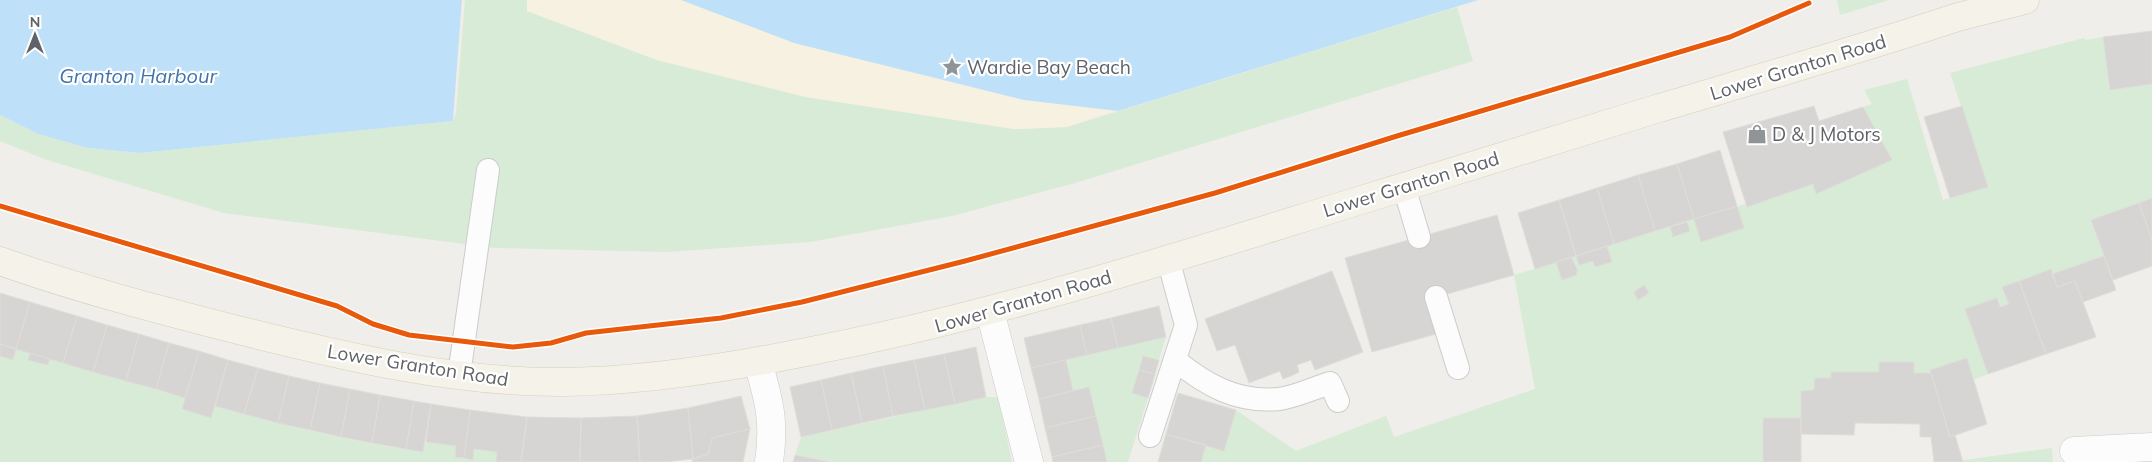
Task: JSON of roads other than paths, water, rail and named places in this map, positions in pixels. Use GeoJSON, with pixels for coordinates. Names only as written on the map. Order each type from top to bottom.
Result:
{"type":"FeatureCollection","features":[{"type":"Feature","properties":{"kind":"main road","name":"Lower Granton Road"},"geometry":{"type":"LineString","coordinates":[[0,260],[101,293],[296,345],[459,375],[528,381],[595,381],[700,371],[758,362],[879,338],[990,311],[1168,259],[1958,18],[2025,0]]}},
{"type":"Feature","properties":{"kind":"street"},"geometry":{"type":"LineString","coordinates":[[990,311],[1029,462]]}},
{"type":"Feature","properties":{"kind":"street"},"geometry":{"type":"LineString","coordinates":[[758,362],[770,404],[773,426],[769,462]]}},
{"type":"Feature","properties":{"kind":"street"},"geometry":{"type":"LineString","coordinates":[[2074,451],[2152,447]]}},
{"type":"Feature","properties":{"kind":"lane"},"geometry":{"type":"LineString","coordinates":[[459,375],[488,170]]}},
{"type":"Feature","properties":{"kind":"lane"},"geometry":{"type":"LineString","coordinates":[[1404,187],[1419,238]]}},
{"type":"Feature","properties":{"kind":"lane"},"geometry":{"type":"LineString","coordinates":[[1150,436],[1186,324],[1168,259]]}},
{"type":"Feature","properties":{"kind":"lane"},"geometry":{"type":"LineString","coordinates":[[1436,297],[1458,368]]}},
{"type":"Feature","properties":{"kind":"lane"},"geometry":{"type":"LineString","coordinates":[[1175,360],[1198,378],[1214,387],[1244,397],[1281,399],[1330,383],[1338,402]]}},
{"type":"Feature","properties":{"kind":"water","name":"Granton Harbour"},"geometry":{"type":"Polygon","coordinates":[[[0,0],[462,0],[453,121],[140,153],[88,148],[38,134],[0,115],[0,0]]]}},
{"type":"Feature","properties":{"kind":"water","name":"Wardie Bay Beach"},"geometry":{"type":"Polygon","coordinates":[[[681,0],[1478,0],[1118,111],[1024,100],[794,43],[681,0]]]}},
{"type":"Feature","properties":{"kind":"place","name":"Wardie Bay Beach"},"geometry":{"type":"Point","coordinates":[952,67]}},
{"type":"Feature","properties":{"kind":"place","name":"D & J Motors"},"geometry":{"type":"Point","coordinates":[1757,134]}}]}
